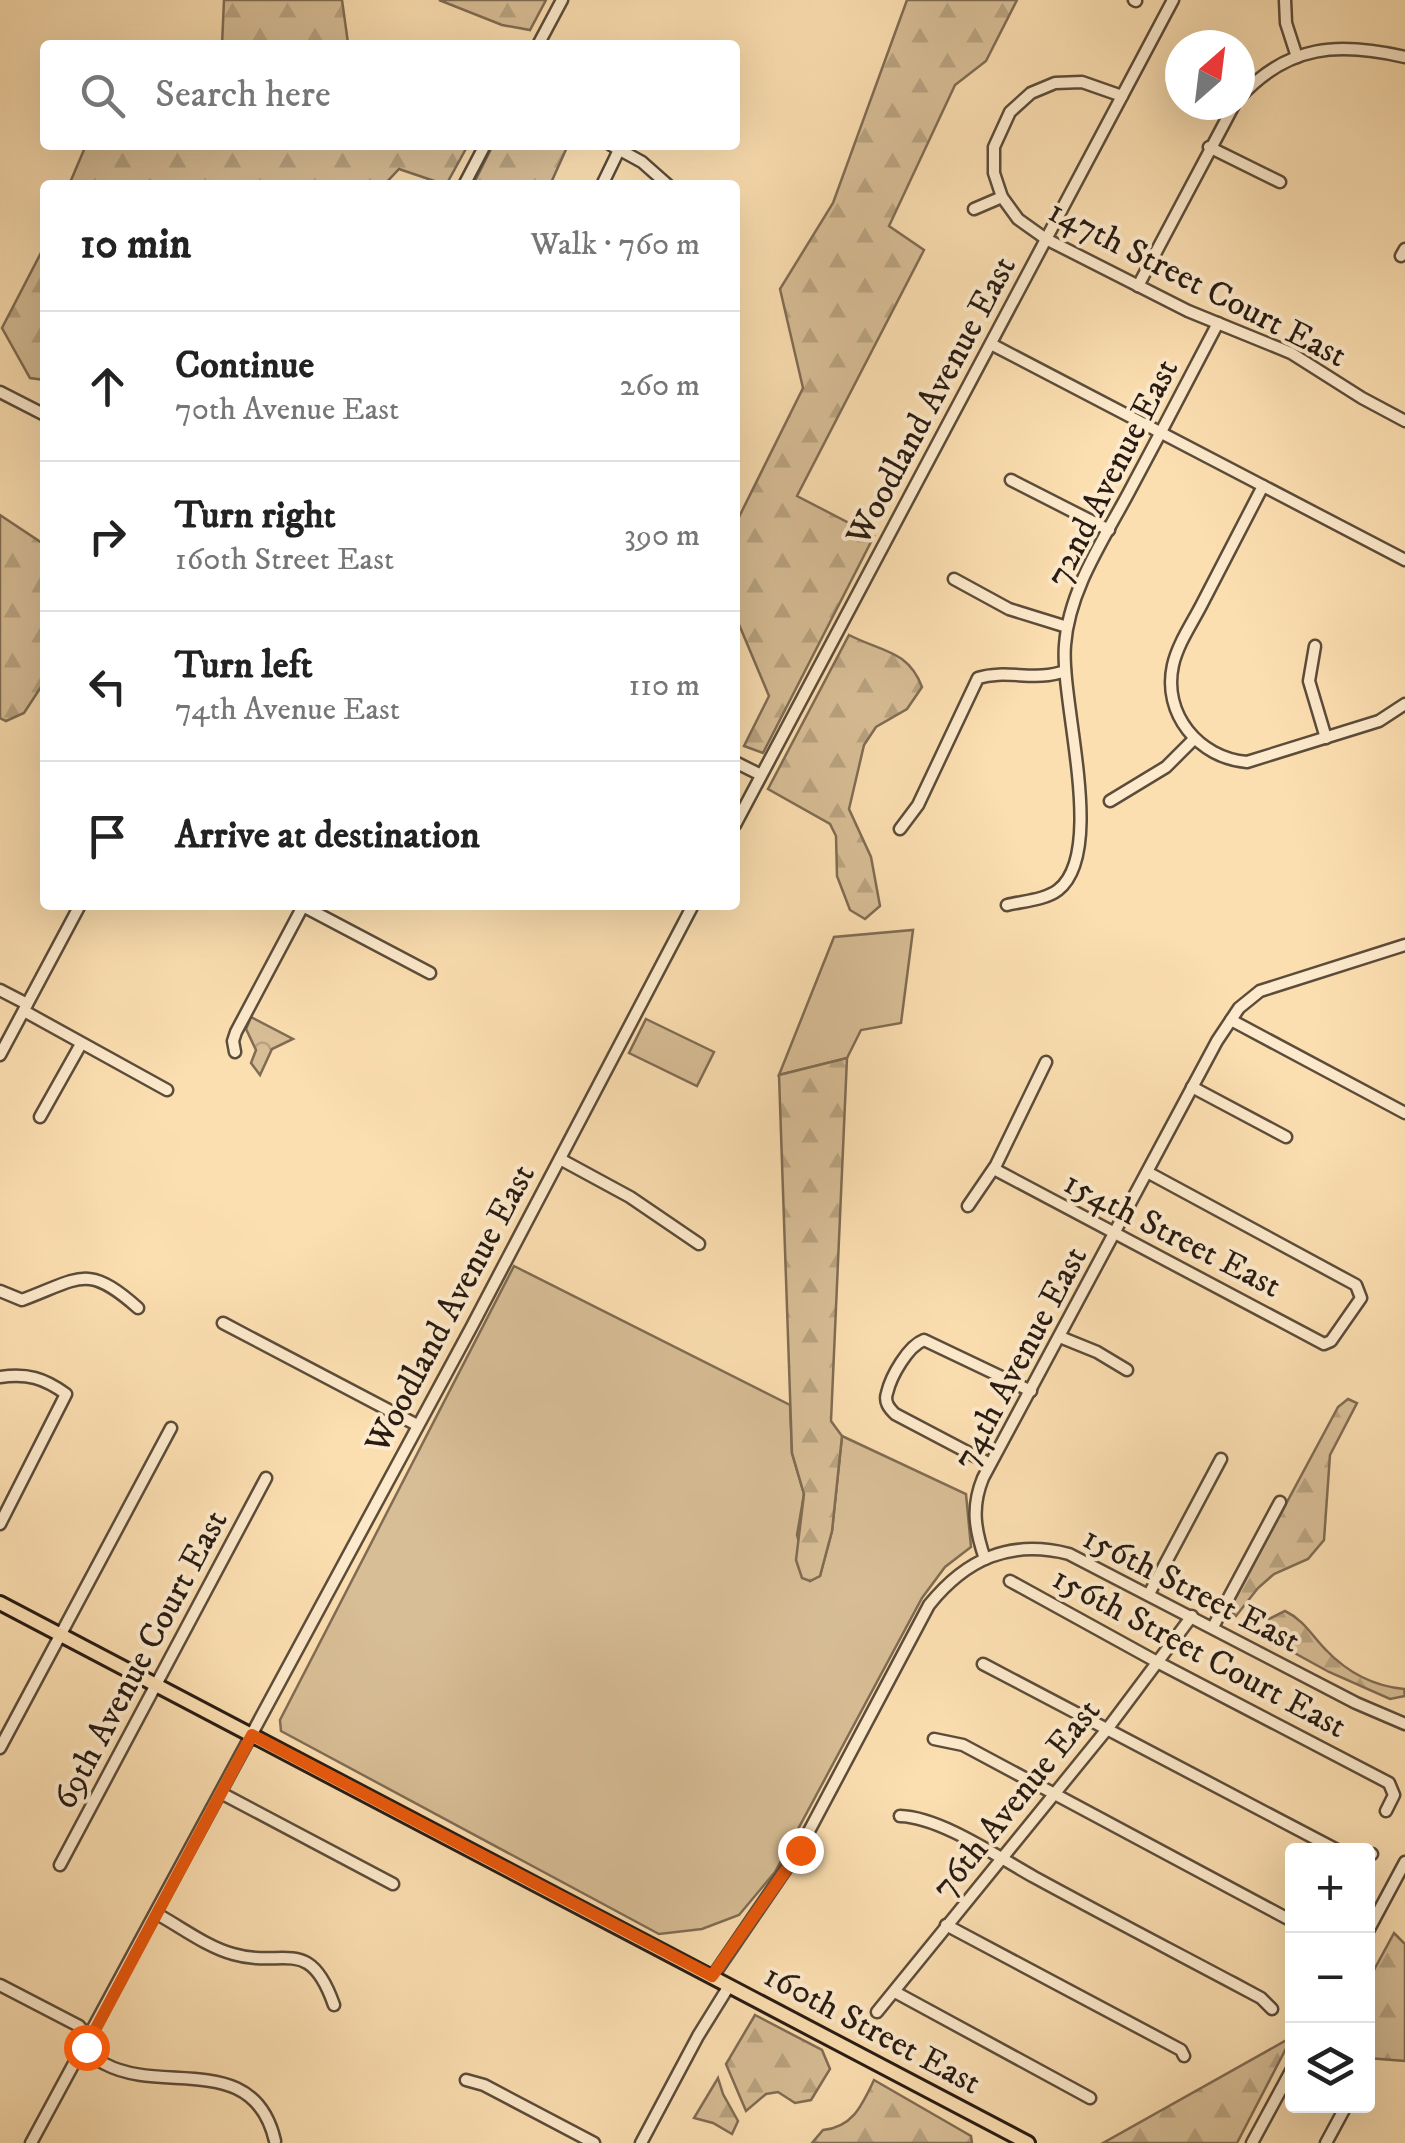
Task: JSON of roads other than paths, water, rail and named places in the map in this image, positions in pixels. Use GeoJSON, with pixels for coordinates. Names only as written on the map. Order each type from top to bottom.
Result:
{"type":"FeatureCollection","features":[{"type":"Feature","properties":{"kind":"main road","name":"160th Street East"},"geometry":{"type":"LineString","coordinates":[[0,1603],[1028,2143]]}},
{"type":"Feature","properties":{"kind":"street"},"geometry":{"type":"LineString","coordinates":[[541,40],[562,0]]}},
{"type":"Feature","properties":{"kind":"street","name":"Woodland Avenue East"},"geometry":{"type":"LineString","coordinates":[[740,815],[1172,0]]}},
{"type":"Feature","properties":{"kind":"street"},"geometry":{"type":"LineString","coordinates":[[1285,0],[1286,23],[1297,56]]}},
{"type":"Feature","properties":{"kind":"street"},"geometry":{"type":"LineString","coordinates":[[1255,83],[1297,56],[1318,50],[1351,47],[1405,57]]}},
{"type":"Feature","properties":{"kind":"street"},"geometry":{"type":"LineString","coordinates":[[1002,197],[993,160],[1003,123],[1020,102],[1056,83],[1082,82],[1122,96]]}},
{"type":"Feature","properties":{"kind":"street"},"geometry":{"type":"LineString","coordinates":[[1138,286],[1225,120]]}},
{"type":"Feature","properties":{"kind":"street"},"geometry":{"type":"LineString","coordinates":[[1209,147],[1280,182]]}},
{"type":"Feature","properties":{"kind":"street"},"geometry":{"type":"LineString","coordinates":[[467,180],[482,150]]}},
{"type":"Feature","properties":{"kind":"street"},"geometry":{"type":"LineString","coordinates":[[604,180],[614,150]]}},
{"type":"Feature","properties":{"kind":"street"},"geometry":{"type":"LineString","coordinates":[[619,150],[642,162],[662,180]]}},
{"type":"Feature","properties":{"kind":"street","name":"147th Street Court East"},"geometry":{"type":"LineString","coordinates":[[974,209],[1002,197],[1018,219],[1046,239],[1218,323],[1291,352],[1405,421]]}},
{"type":"Feature","properties":{"kind":"street","name":"72nd Avenue East"},"geometry":{"type":"LineString","coordinates":[[1008,905],[1060,889],[1075,859],[1082,800],[1062,672],[1067,627],[1086,575],[1218,323]]}},
{"type":"Feature","properties":{"kind":"street"},"geometry":{"type":"LineString","coordinates":[[991,344],[1405,560]]}},
{"type":"Feature","properties":{"kind":"street"},"geometry":{"type":"LineString","coordinates":[[0,392],[40,412]]}},
{"type":"Feature","properties":{"kind":"street"},"geometry":{"type":"LineString","coordinates":[[1011,480],[1109,530]]}},
{"type":"Feature","properties":{"kind":"street"},"geometry":{"type":"LineString","coordinates":[[1264,486],[1174,663],[1173,701],[1199,743],[1226,759],[1247,762],[1379,721],[1405,704]]}},
{"type":"Feature","properties":{"kind":"street"},"geometry":{"type":"LineString","coordinates":[[954,579],[1009,608],[1067,627]]}},
{"type":"Feature","properties":{"kind":"street"},"geometry":{"type":"LineString","coordinates":[[1315,646],[1310,681],[1326,738]]}},
{"type":"Feature","properties":{"kind":"street"},"geometry":{"type":"LineString","coordinates":[[900,829],[918,805],[978,678],[1062,672]]}},
{"type":"Feature","properties":{"kind":"street"},"geometry":{"type":"LineString","coordinates":[[1110,801],[1199,743]]}},
{"type":"Feature","properties":{"kind":"street"},"geometry":{"type":"LineString","coordinates":[[740,764],[761,775]]}},
{"type":"Feature","properties":{"kind":"street"},"geometry":{"type":"LineString","coordinates":[[0,1055],[77,910]]}},
{"type":"Feature","properties":{"kind":"street"},"geometry":{"type":"LineString","coordinates":[[235,1052],[236,1032],[299,910]]}},
{"type":"Feature","properties":{"kind":"street"},"geometry":{"type":"LineString","coordinates":[[311,910],[430,973]]}},
{"type":"Feature","properties":{"kind":"street","name":"Woodland Avenue East"},"geometry":{"type":"LineString","coordinates":[[31,2143],[157,1914],[690,910]]}},
{"type":"Feature","properties":{"kind":"street","name":"74th Avenue East"},"geometry":{"type":"LineString","coordinates":[[985,1558],[976,1531],[975,1507],[990,1464],[1238,1008],[1260,991],[1405,945]]}},
{"type":"Feature","properties":{"kind":"street"},"geometry":{"type":"LineString","coordinates":[[0,990],[80,1044],[167,1090]]}},
{"type":"Feature","properties":{"kind":"street"},"geometry":{"type":"LineString","coordinates":[[1230,1020],[1405,1113]]}},
{"type":"Feature","properties":{"kind":"street"},"geometry":{"type":"LineString","coordinates":[[40,1117],[80,1044]]}},
{"type":"Feature","properties":{"kind":"street"},"geometry":{"type":"LineString","coordinates":[[968,1206],[994,1169],[1046,1062]]}},
{"type":"Feature","properties":{"kind":"street"},"geometry":{"type":"LineString","coordinates":[[1192,1087],[1286,1136]]}},
{"type":"Feature","properties":{"kind":"street"},"geometry":{"type":"LineString","coordinates":[[560,1159],[630,1198],[699,1244]]}},
{"type":"Feature","properties":{"kind":"street","name":"154th Street East"},"geometry":{"type":"LineString","coordinates":[[994,1169],[1327,1344],[1361,1298],[1358,1289],[1334,1272],[1149,1173]]}},
{"type":"Feature","properties":{"kind":"street"},"geometry":{"type":"LineString","coordinates":[[0,1291],[22,1300],[71,1282],[96,1278],[110,1283],[138,1308]]}},
{"type":"Feature","properties":{"kind":"street"},"geometry":{"type":"LineString","coordinates":[[223,1323],[417,1425]]}},
{"type":"Feature","properties":{"kind":"street"},"geometry":{"type":"LineString","coordinates":[[1060,1338],[1128,1370]]}},
{"type":"Feature","properties":{"kind":"street"},"geometry":{"type":"LineString","coordinates":[[990,1464],[905,1420],[887,1404],[886,1394],[911,1348],[926,1340],[1031,1391]]}},
{"type":"Feature","properties":{"kind":"street"},"geometry":{"type":"LineString","coordinates":[[0,1378],[32,1376],[48,1381],[66,1394],[0,1524]]}},
{"type":"Feature","properties":{"kind":"street"},"geometry":{"type":"LineString","coordinates":[[0,1748],[171,1428]]}},
{"type":"Feature","properties":{"kind":"street"},"geometry":{"type":"LineString","coordinates":[[1150,1594],[1221,1459]]}},
{"type":"Feature","properties":{"kind":"street","name":"69th Avenue Court East"},"geometry":{"type":"LineString","coordinates":[[60,1866],[266,1478]]}},
{"type":"Feature","properties":{"kind":"street"},"geometry":{"type":"LineString","coordinates":[[1213,1627],[1280,1502]]}},
{"type":"Feature","properties":{"kind":"street","name":"156th Street East"},"geometry":{"type":"LineString","coordinates":[[985,1558],[1023,1549],[1056,1551],[1081,1559],[1368,1708]]}},
{"type":"Feature","properties":{"kind":"street"},"geometry":{"type":"LineString","coordinates":[[712,1976],[800,1850],[929,1605],[956,1575],[985,1558]]}},
{"type":"Feature","properties":{"kind":"street","name":"156th Street Court East"},"geometry":{"type":"LineString","coordinates":[[1010,1580],[1389,1783],[1394,1795],[1386,1811]]}},
{"type":"Feature","properties":{"kind":"street","name":"76th Avenue East"},"geometry":{"type":"LineString","coordinates":[[877,2012],[1108,1728],[1192,1616]]}},
{"type":"Feature","properties":{"kind":"street"},"geometry":{"type":"LineString","coordinates":[[984,1664],[1324,1843]]}},
{"type":"Feature","properties":{"kind":"street"},"geometry":{"type":"LineString","coordinates":[[1368,1708],[1405,1714]]}},
{"type":"Feature","properties":{"kind":"street"},"geometry":{"type":"LineString","coordinates":[[1368,1708],[1405,1724]]}},
{"type":"Feature","properties":{"kind":"street"},"geometry":{"type":"LineString","coordinates":[[934,1739],[963,1744],[1285,1916]]}},
{"type":"Feature","properties":{"kind":"street"},"geometry":{"type":"LineString","coordinates":[[221,1793],[392,1884]]}},
{"type":"Feature","properties":{"kind":"street"},"geometry":{"type":"LineString","coordinates":[[900,1816],[939,1827],[1001,1859],[1261,1998],[1272,2009]]}},
{"type":"Feature","properties":{"kind":"street"},"geometry":{"type":"LineString","coordinates":[[1375,1918],[1405,1862]]}},
{"type":"Feature","properties":{"kind":"street"},"geometry":{"type":"LineString","coordinates":[[157,1914],[233,1954],[297,1958],[320,1974],[334,2005]]}},
{"type":"Feature","properties":{"kind":"street"},"geometry":{"type":"LineString","coordinates":[[946,1926],[1181,2050],[1184,2056]]}},
{"type":"Feature","properties":{"kind":"street"},"geometry":{"type":"LineString","coordinates":[[0,1985],[79,2026],[86,2034],[92,2056],[125,2074],[196,2077],[243,2093],[268,2116],[275,2141]]}},
{"type":"Feature","properties":{"kind":"street"},"geometry":{"type":"LineString","coordinates":[[642,2143],[729,1986]]}},
{"type":"Feature","properties":{"kind":"street"},"geometry":{"type":"LineString","coordinates":[[895,1992],[1090,2098]]}},
{"type":"Feature","properties":{"kind":"street"},"geometry":{"type":"LineString","coordinates":[[466,2080],[594,2143]]}},
{"type":"Feature","properties":{"kind":"street"},"geometry":{"type":"LineString","coordinates":[[1252,2143],[1285,2082]]}},
{"type":"Feature","properties":{"kind":"street"},"geometry":{"type":"LineString","coordinates":[[1326,2143],[1342,2113]]}}]}
